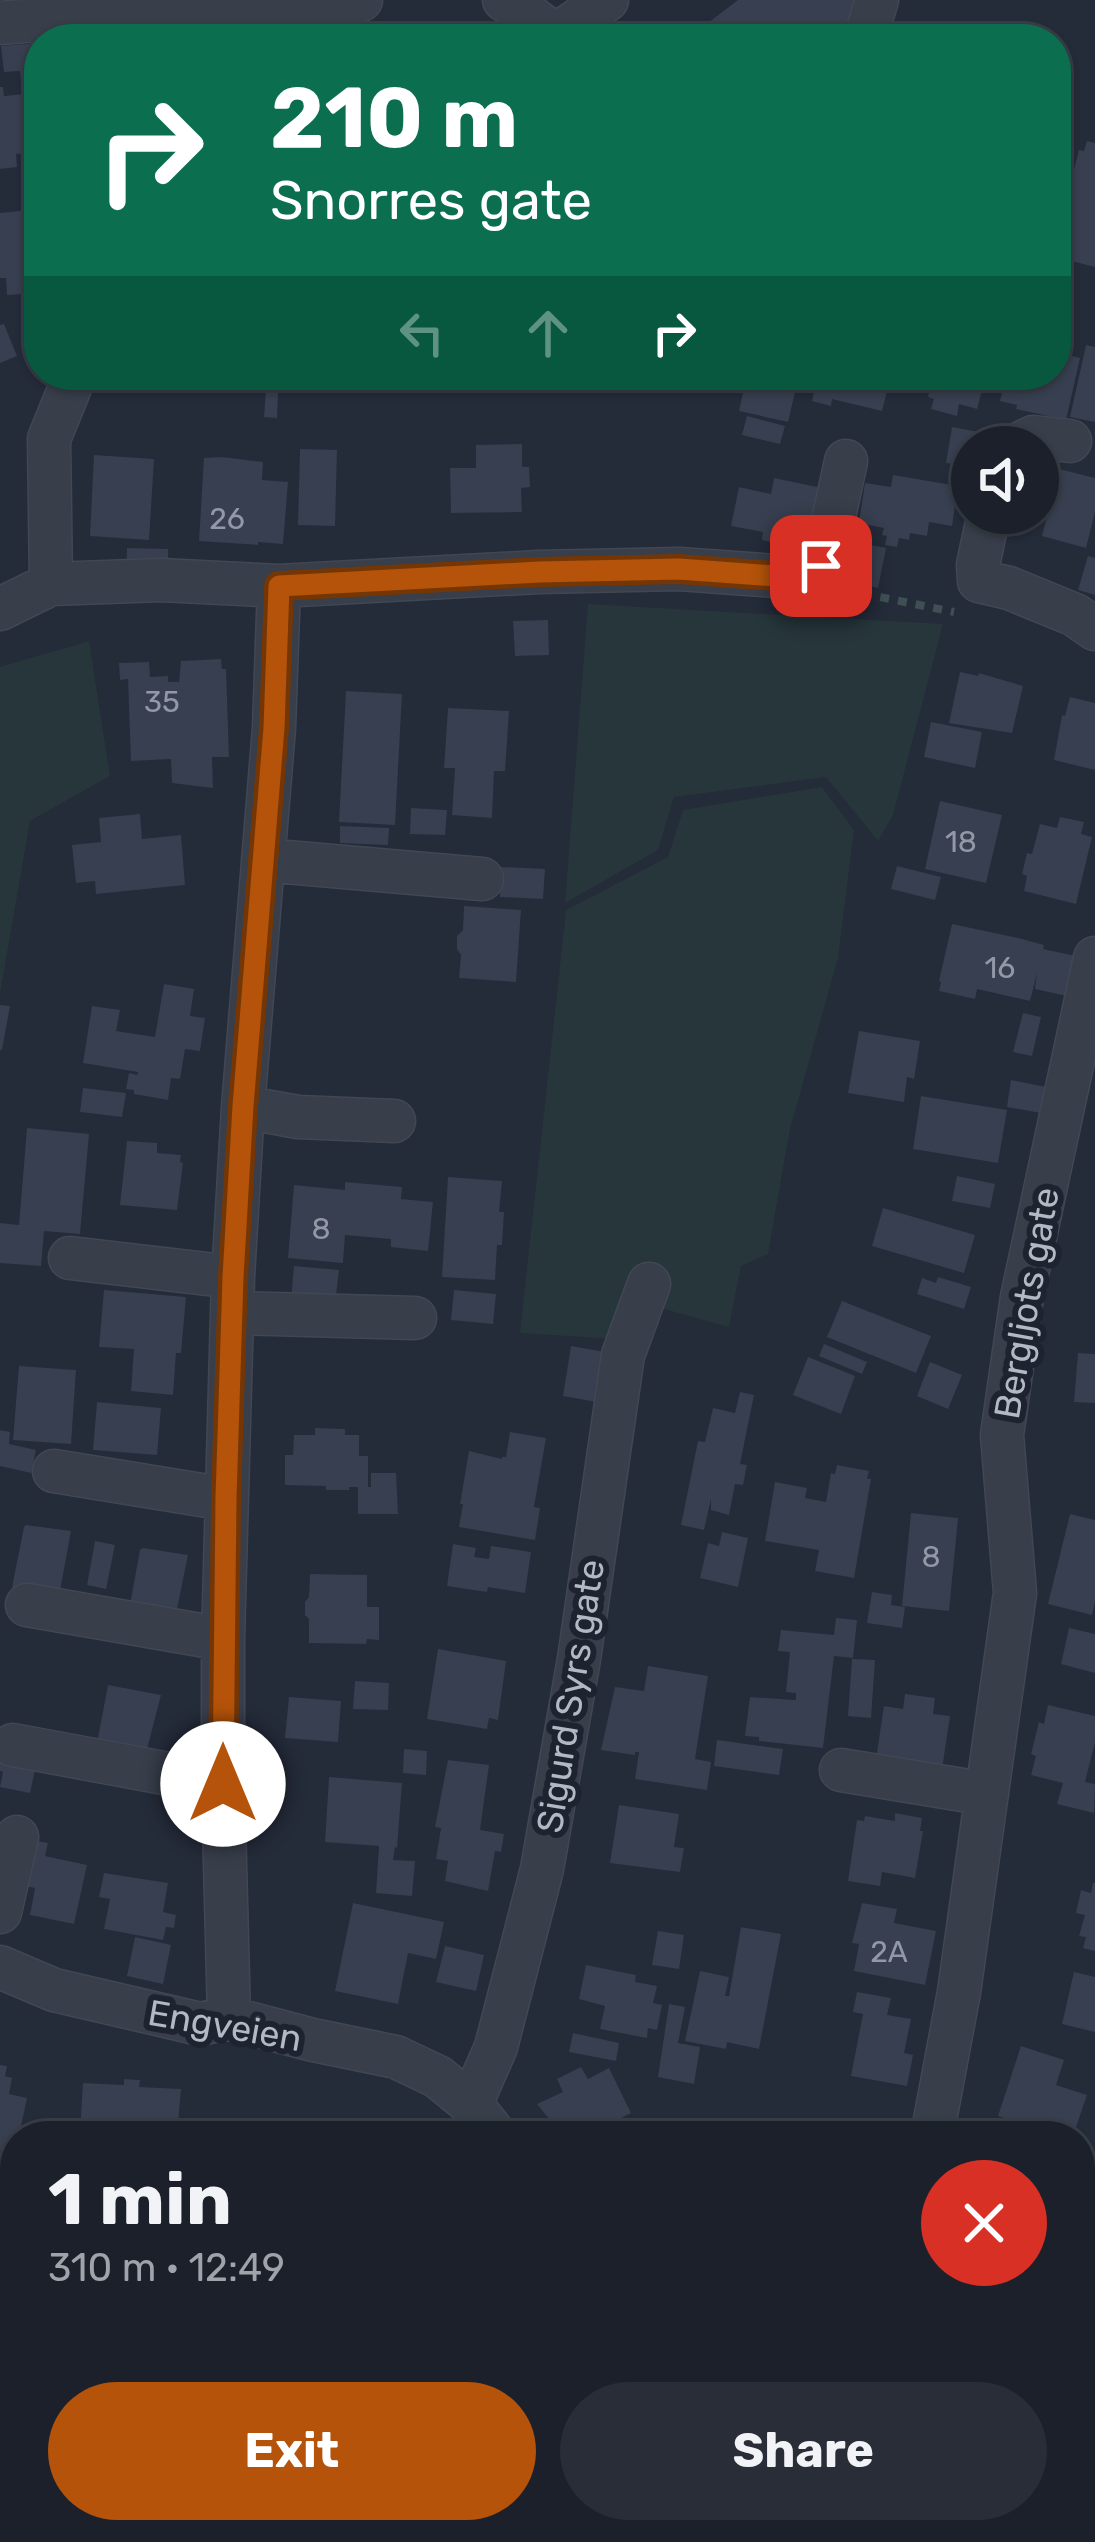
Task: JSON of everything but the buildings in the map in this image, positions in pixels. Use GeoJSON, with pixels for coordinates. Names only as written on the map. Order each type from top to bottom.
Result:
{"type":"FeatureCollection","features":[{"type":"Feature","properties":{"kind":"street"},"geometry":{"type":"LineString","coordinates":[[146,24],[361,0]]}},
{"type":"Feature","properties":{"kind":"street"},"geometry":{"type":"LineString","coordinates":[[504,0],[538,24]]}},
{"type":"Feature","properties":{"kind":"street"},"geometry":{"type":"LineString","coordinates":[[572,24],[607,0]]}},
{"type":"Feature","properties":{"kind":"street"},"geometry":{"type":"LineString","coordinates":[[0,23],[68,24]]}},
{"type":"Feature","properties":{"kind":"street"},"geometry":{"type":"LineString","coordinates":[[51,584],[49,439],[69,390]]}},
{"type":"Feature","properties":{"kind":"street"},"geometry":{"type":"LineString","coordinates":[[1059,440],[1070,441]]}},
{"type":"Feature","properties":{"kind":"street"},"geometry":{"type":"LineString","coordinates":[[0,609],[51,584],[161,580],[279,586],[679,569],[803,578],[825,558],[846,460]]}},
{"type":"Feature","properties":{"kind":"street"},"geometry":{"type":"LineString","coordinates":[[984,534],[979,581],[1076,615],[1095,629]]}},
{"type":"Feature","properties":{"kind":"street"},"geometry":{"type":"LineString","coordinates":[[230,2018],[223,1784],[226,1498],[243,1106],[274,728],[279,586]]}},
{"type":"Feature","properties":{"kind":"street"},"geometry":{"type":"LineString","coordinates":[[263,860],[482,878]]}},
{"type":"Feature","properties":{"kind":"street","name":"Bergljots gate"},"geometry":{"type":"LineString","coordinates":[[935,2121],[1015,1593],[1002,1435],[1022,1297],[1095,958]]}},
{"type":"Feature","properties":{"kind":"street"},"geometry":{"type":"LineString","coordinates":[[243,1106],[298,1118],[394,1121]]}},
{"type":"Feature","properties":{"kind":"street"},"geometry":{"type":"LineString","coordinates":[[70,1258],[233,1295],[415,1318]]}},
{"type":"Feature","properties":{"kind":"street","name":"Sigurd Syrs gate"},"geometry":{"type":"LineString","coordinates":[[484,2120],[496,2047],[542,1869],[579,1659],[622,1355],[649,1284]]}},
{"type":"Feature","properties":{"kind":"street"},"geometry":{"type":"LineString","coordinates":[[54,1471],[226,1498]]}},
{"type":"Feature","properties":{"kind":"street"},"geometry":{"type":"LineString","coordinates":[[27,1604],[224,1640]]}},
{"type":"Feature","properties":{"kind":"street"},"geometry":{"type":"LineString","coordinates":[[13,1744],[223,1784]]}},
{"type":"Feature","properties":{"kind":"street"},"geometry":{"type":"LineString","coordinates":[[841,1770],[987,1794]]}},
{"type":"Feature","properties":{"kind":"street"},"geometry":{"type":"LineString","coordinates":[[0,1912],[17,1838]]}},
{"type":"Feature","properties":{"kind":"street","name":"Engveien"},"geometry":{"type":"LineString","coordinates":[[0,1967],[54,1990],[200,2024],[230,2018],[396,2057],[438,2077],[484,2120]]}},
{"type":"Feature","properties":{"kind":"shaded area"},"geometry":{"type":"Polygon","coordinates":[[[588,604],[943,624],[893,815],[878,841],[826,777],[674,797],[658,850],[565,903],[588,604]]]}},
{"type":"Feature","properties":{"kind":"shaded area"},"geometry":{"type":"Polygon","coordinates":[[[89,641],[110,776],[30,821],[0,994],[0,667],[89,641]]]}},
{"type":"Feature","properties":{"kind":"shaded area"},"geometry":{"type":"Polygon","coordinates":[[[822,787],[854,830],[838,958],[790,1129],[768,1254],[741,1266],[729,1327],[664,1309],[661,1271],[634,1269],[612,1339],[520,1333],[566,910],[668,857],[683,810],[822,787]]]}},
{"type":"Feature","properties":{"kind":"route"},"geometry":{"type":"LineString","coordinates":[[223,1784],[233,1277],[274,728],[279,586],[679,569],[803,578],[821,566]]}}]}
